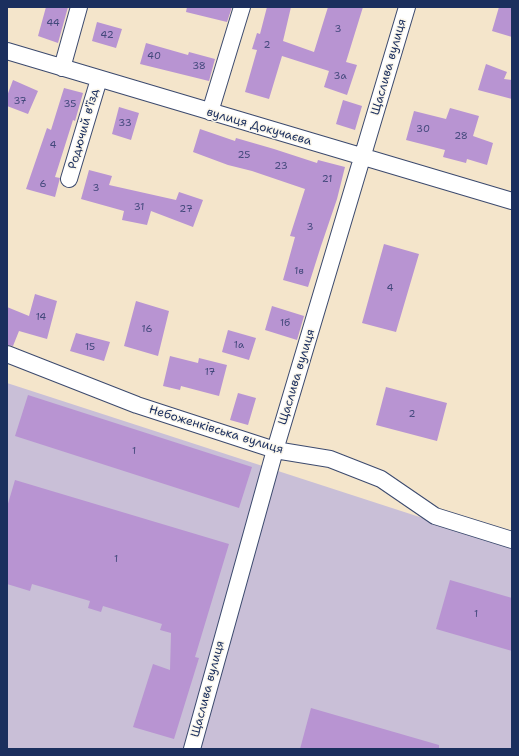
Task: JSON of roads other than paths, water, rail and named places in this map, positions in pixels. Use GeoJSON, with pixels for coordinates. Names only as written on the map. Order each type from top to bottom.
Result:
{"type":"FeatureCollection","features":[{"type":"Feature","properties":{"kind":"street"},"geometry":{"type":"LineString","coordinates":[[62,68],[79,7]]}},
{"type":"Feature","properties":{"kind":"street"},"geometry":{"type":"LineString","coordinates":[[210,112],[242,7]]}},
{"type":"Feature","properties":{"kind":"street","name":"Щаслива вулиця"},"geometry":{"type":"LineString","coordinates":[[192,749],[275,450],[407,7]]}},
{"type":"Feature","properties":{"kind":"street","name":"вулиця Докучаєва"},"geometry":{"type":"LineString","coordinates":[[7,51],[512,201]]}},
{"type":"Feature","properties":{"kind":"street","name":"Родючий в'їзд"},"geometry":{"type":"LineString","coordinates":[[69,179],[99,79]]}},
{"type":"Feature","properties":{"kind":"street","name":"Небоженківська вулиця"},"geometry":{"type":"LineString","coordinates":[[7,354],[136,405],[275,450],[330,459],[381,479],[436,516],[512,540]]}}]}
